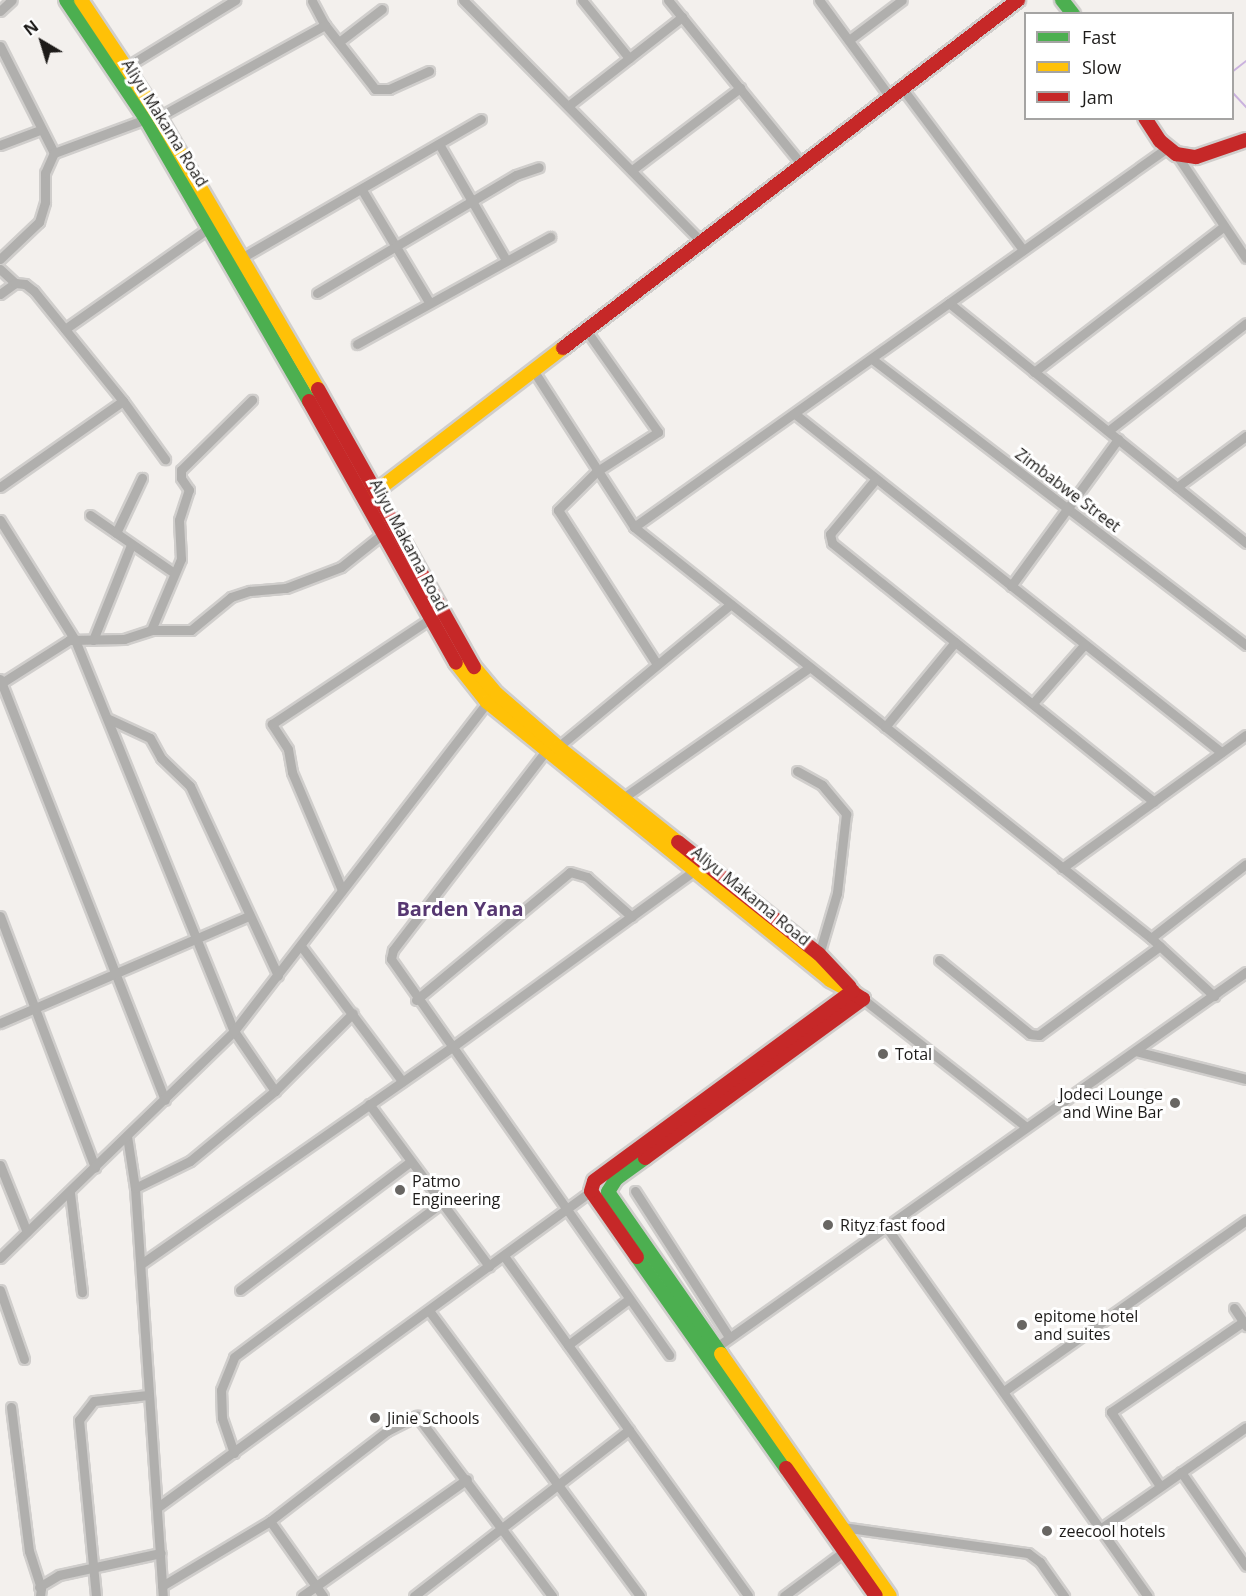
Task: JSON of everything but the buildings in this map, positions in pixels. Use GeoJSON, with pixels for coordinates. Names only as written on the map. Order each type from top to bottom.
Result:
{"type":"FeatureCollection","features":[{"type":"Feature","properties":{"kind":"street"},"geometry":{"type":"LineString","coordinates":[[0,11],[12,0]]}},
{"type":"Feature","properties":{"kind":"street","name":"Aliyu Makama Road"},"geometry":{"type":"LineString","coordinates":[[66,0],[121,70]]}},
{"type":"Feature","properties":{"kind":"street","name":"Aliyu Makama Road"},"geometry":{"type":"LineString","coordinates":[[81,0],[121,70],[243,257],[371,495],[385,532],[430,619],[456,663],[487,702],[544,752],[831,980],[858,995]]}},
{"type":"Feature","properties":{"kind":"street"},"geometry":{"type":"LineString","coordinates":[[121,70],[235,0]]}},
{"type":"Feature","properties":{"kind":"street"},"geometry":{"type":"LineString","coordinates":[[463,0],[702,242]]}},
{"type":"Feature","properties":{"kind":"street"},"geometry":{"type":"LineString","coordinates":[[582,0],[629,58]]}},
{"type":"Feature","properties":{"kind":"street"},"geometry":{"type":"LineString","coordinates":[[668,0],[802,165]]}},
{"type":"Feature","properties":{"kind":"street"},"geometry":{"type":"LineString","coordinates":[[819,0],[891,98]]}},
{"type":"Feature","properties":{"kind":"street"},"geometry":{"type":"LineString","coordinates":[[849,40],[902,0]]}},
{"type":"Feature","properties":{"kind":"street"},"geometry":{"type":"LineString","coordinates":[[371,495],[1018,0]]}},
{"type":"Feature","properties":{"kind":"street"},"geometry":{"type":"LineString","coordinates":[[1062,0],[1071,12]]}},
{"type":"Feature","properties":{"kind":"street"},"geometry":{"type":"LineString","coordinates":[[312,1],[326,25],[380,91],[429,71]]}},
{"type":"Feature","properties":{"kind":"street"},"geometry":{"type":"LineString","coordinates":[[339,42],[382,9]]}},
{"type":"Feature","properties":{"kind":"street"},"geometry":{"type":"LineString","coordinates":[[568,105],[682,17]]}},
{"type":"Feature","properties":{"kind":"street"},"geometry":{"type":"LineString","coordinates":[[0,259],[39,222],[45,202],[45,173],[54,153],[153,118],[326,25]]}},
{"type":"Feature","properties":{"kind":"street"},"geometry":{"type":"LineString","coordinates":[[0,46],[40,130],[54,153]]}},
{"type":"Feature","properties":{"kind":"street"},"geometry":{"type":"LineString","coordinates":[[632,170],[740,88]]}},
{"type":"Feature","properties":{"kind":"street"},"geometry":{"type":"LineString","coordinates":[[902,88],[1023,249]]}},
{"type":"Feature","properties":{"kind":"street","name":"Aliyu Makama Road"},"geometry":{"type":"LineString","coordinates":[[153,118],[210,226],[475,668],[497,694],[558,747],[819,954],[858,995]]}},
{"type":"Feature","properties":{"kind":"street"},"geometry":{"type":"LineString","coordinates":[[243,257],[362,190],[480,119]]}},
{"type":"Feature","properties":{"kind":"street"},"geometry":{"type":"LineString","coordinates":[[1146,120],[1171,151],[1246,258]]}},
{"type":"Feature","properties":{"kind":"street"},"geometry":{"type":"LineString","coordinates":[[0,145],[40,130]]}},
{"type":"Feature","properties":{"kind":"street"},"geometry":{"type":"LineString","coordinates":[[634,527],[1023,249],[1171,151],[1196,157],[1246,140]]}},
{"type":"Feature","properties":{"kind":"street"},"geometry":{"type":"LineString","coordinates":[[439,144],[506,260]]}},
{"type":"Feature","properties":{"kind":"street"},"geometry":{"type":"LineString","coordinates":[[317,293],[516,175],[539,167]]}},
{"type":"Feature","properties":{"kind":"street"},"geometry":{"type":"LineString","coordinates":[[362,190],[429,302]]}},
{"type":"Feature","properties":{"kind":"street"},"geometry":{"type":"LineString","coordinates":[[65,329],[210,226]]}},
{"type":"Feature","properties":{"kind":"street"},"geometry":{"type":"LineString","coordinates":[[1034,372],[1223,227]]}},
{"type":"Feature","properties":{"kind":"street"},"geometry":{"type":"LineString","coordinates":[[357,344],[429,302],[550,237]]}},
{"type":"Feature","properties":{"kind":"street"},"geometry":{"type":"LineString","coordinates":[[0,269],[15,283],[25,284],[34,291],[123,401],[165,459]]}},
{"type":"Feature","properties":{"kind":"street"},"geometry":{"type":"LineString","coordinates":[[0,294],[15,283]]}},
{"type":"Feature","properties":{"kind":"street"},"geometry":{"type":"LineString","coordinates":[[949,303],[1246,543]]}},
{"type":"Feature","properties":{"kind":"street"},"geometry":{"type":"LineString","coordinates":[[1108,431],[1246,324]]}},
{"type":"Feature","properties":{"kind":"street"},"geometry":{"type":"LineString","coordinates":[[586,330],[658,432],[596,472],[558,510],[657,664]]}},
{"type":"Feature","properties":{"kind":"street","name":"Zimbabwe Street"},"geometry":{"type":"LineString","coordinates":[[872,359],[1246,645]]}},
{"type":"Feature","properties":{"kind":"street"},"geometry":{"type":"LineString","coordinates":[[533,370],[596,472],[634,527],[1151,938],[1214,996]]}},
{"type":"Feature","properties":{"kind":"street"},"geometry":{"type":"LineString","coordinates":[[151,630],[181,559],[179,520],[189,490],[181,478],[181,470],[252,400]]}},
{"type":"Feature","properties":{"kind":"street"},"geometry":{"type":"LineString","coordinates":[[0,487],[123,401]]}},
{"type":"Feature","properties":{"kind":"street"},"geometry":{"type":"LineString","coordinates":[[795,414],[875,480],[1221,752]]}},
{"type":"Feature","properties":{"kind":"street"},"geometry":{"type":"LineString","coordinates":[[1177,487],[1246,436]]}},
{"type":"Feature","properties":{"kind":"street"},"geometry":{"type":"LineString","coordinates":[[1011,586],[1118,440]]}},
{"type":"Feature","properties":{"kind":"street"},"geometry":{"type":"LineString","coordinates":[[116,533],[142,478]]}},
{"type":"Feature","properties":{"kind":"street"},"geometry":{"type":"LineString","coordinates":[[875,480],[829,539],[1154,801]]}},
{"type":"Feature","properties":{"kind":"street"},"geometry":{"type":"LineString","coordinates":[[90,515],[174,573]]}},
{"type":"Feature","properties":{"kind":"street"},"geometry":{"type":"LineString","coordinates":[[0,520],[75,640],[110,719],[195,939],[234,1030],[274,1091]]}},
{"type":"Feature","properties":{"kind":"street"},"geometry":{"type":"LineString","coordinates":[[165,1100],[1,682],[59,644],[75,640],[124,639],[151,630],[191,630],[231,597],[250,591],[286,588],[341,567],[385,532]]}},
{"type":"Feature","properties":{"kind":"street"},"geometry":{"type":"LineString","coordinates":[[93,640],[131,545]]}},
{"type":"Feature","properties":{"kind":"street"},"geometry":{"type":"LineString","coordinates":[[558,747],[730,604]]}},
{"type":"Feature","properties":{"kind":"street"},"geometry":{"type":"LineString","coordinates":[[342,890],[292,772],[288,749],[272,724],[430,619]]}},
{"type":"Feature","properties":{"kind":"street"},"geometry":{"type":"LineString","coordinates":[[885,727],[955,642]]}},
{"type":"Feature","properties":{"kind":"street"},"geometry":{"type":"LineString","coordinates":[[1034,702],[1084,645]]}},
{"type":"Feature","properties":{"kind":"street"},"geometry":{"type":"LineString","coordinates":[[623,798],[810,667]]}},
{"type":"Feature","properties":{"kind":"street"},"geometry":{"type":"LineString","coordinates":[[0,1258],[70,1193],[234,1030],[278,976],[487,702]]}},
{"type":"Feature","properties":{"kind":"street"},"geometry":{"type":"LineString","coordinates":[[110,719],[150,738],[161,758],[190,786],[278,976]]}},
{"type":"Feature","properties":{"kind":"street"},"geometry":{"type":"LineString","coordinates":[[1062,868],[1246,735]]}},
{"type":"Feature","properties":{"kind":"street"},"geometry":{"type":"LineString","coordinates":[[544,752],[393,950],[393,968],[669,1355]]}},
{"type":"Feature","properties":{"kind":"street"},"geometry":{"type":"LineString","coordinates":[[796,771],[822,784],[846,813],[837,893],[819,954]]}},
{"type":"Feature","properties":{"kind":"street"},"geometry":{"type":"LineString","coordinates":[[1151,938],[1246,864]]}},
{"type":"Feature","properties":{"kind":"street"},"geometry":{"type":"LineString","coordinates":[[141,1264],[451,1048],[694,871]]}},
{"type":"Feature","properties":{"kind":"street"},"geometry":{"type":"LineString","coordinates":[[416,1000],[570,872],[587,877],[632,917]]}},
{"type":"Feature","properties":{"kind":"street"},"geometry":{"type":"LineString","coordinates":[[0,916],[95,1168]]}},
{"type":"Feature","properties":{"kind":"street"},"geometry":{"type":"LineString","coordinates":[[0,1023],[249,916]]}},
{"type":"Feature","properties":{"kind":"street"},"geometry":{"type":"LineString","coordinates":[[301,946],[402,1081]]}},
{"type":"Feature","properties":{"kind":"street"},"geometry":{"type":"LineString","coordinates":[[939,960],[1030,1034],[1039,1035],[1160,946]]}},
{"type":"Feature","properties":{"kind":"street"},"geometry":{"type":"LineString","coordinates":[[724,1341],[887,1228],[1246,972]]}},
{"type":"Feature","properties":{"kind":"street"},"geometry":{"type":"LineString","coordinates":[[158,1507],[430,1312],[591,1191],[594,1181],[677,1127],[858,995],[1026,1127]]}},
{"type":"Feature","properties":{"kind":"street"},"geometry":{"type":"LineString","coordinates":[[135,1188],[177,1170],[274,1091],[353,1013]]}},
{"type":"Feature","properties":{"kind":"street"},"geometry":{"type":"LineString","coordinates":[[1135,1051],[1246,1079]]}},
{"type":"Feature","properties":{"kind":"street"},"geometry":{"type":"LineString","coordinates":[[369,1104],[489,1266]]}},
{"type":"Feature","properties":{"kind":"street"},"geometry":{"type":"LineString","coordinates":[[677,1127],[616,1179],[608,1192],[724,1341]]}},
{"type":"Feature","properties":{"kind":"street"},"geometry":{"type":"LineString","coordinates":[[127,1136],[135,1188],[141,1264],[163,1596]]}},
{"type":"Feature","properties":{"kind":"street"},"geometry":{"type":"LineString","coordinates":[[240,1290],[410,1162]]}},
{"type":"Feature","properties":{"kind":"street"},"geometry":{"type":"LineString","coordinates":[[0,1165],[27,1232]]}},
{"type":"Feature","properties":{"kind":"street"},"geometry":{"type":"LineString","coordinates":[[591,1191],[842,1553],[876,1596]]}},
{"type":"Feature","properties":{"kind":"street"},"geometry":{"type":"LineString","coordinates":[[635,1191],[724,1341],[759,1406],[890,1596]]}},
{"type":"Feature","properties":{"kind":"street"},"geometry":{"type":"LineString","coordinates":[[70,1193],[82,1292]]}},
{"type":"Feature","properties":{"kind":"street"},"geometry":{"type":"LineString","coordinates":[[234,1453],[222,1418],[221,1390],[225,1371],[234,1357],[441,1203]]}},
{"type":"Feature","properties":{"kind":"street"},"geometry":{"type":"LineString","coordinates":[[1004,1391],[1246,1221]]}},
{"type":"Feature","properties":{"kind":"street"},"geometry":{"type":"LineString","coordinates":[[887,1228],[1148,1596]]}},
{"type":"Feature","properties":{"kind":"street"},"geometry":{"type":"LineString","coordinates":[[504,1256],[748,1596]]}},
{"type":"Feature","properties":{"kind":"street"},"geometry":{"type":"LineString","coordinates":[[0,1290],[24,1359]]}},
{"type":"Feature","properties":{"kind":"street"},"geometry":{"type":"LineString","coordinates":[[568,1345],[630,1299]]}},
{"type":"Feature","properties":{"kind":"street"},"geometry":{"type":"LineString","coordinates":[[1160,1486],[1111,1412],[1245,1324],[1234,1308]]}},
{"type":"Feature","properties":{"kind":"street"},"geometry":{"type":"LineString","coordinates":[[430,1312],[640,1596]]}},
{"type":"Feature","properties":{"kind":"street"},"geometry":{"type":"LineString","coordinates":[[96,1596],[80,1420],[94,1401],[148,1395]]}},
{"type":"Feature","properties":{"kind":"street"},"geometry":{"type":"LineString","coordinates":[[748,1415],[759,1406]]}},
{"type":"Feature","properties":{"kind":"street"},"geometry":{"type":"LineString","coordinates":[[11,1407],[29,1551],[40,1591],[59,1575],[161,1553]]}},
{"type":"Feature","properties":{"kind":"street"},"geometry":{"type":"LineString","coordinates":[[162,1586],[270,1521],[409,1418],[424,1420],[552,1596]]}},
{"type":"Feature","properties":{"kind":"street"},"geometry":{"type":"LineString","coordinates":[[1100,1528],[1246,1427]]}},
{"type":"Feature","properties":{"kind":"street"},"geometry":{"type":"LineString","coordinates":[[414,1596],[560,1487],[629,1430]]}},
{"type":"Feature","properties":{"kind":"street"},"geometry":{"type":"LineString","coordinates":[[1181,1472],[1246,1566]]}},
{"type":"Feature","properties":{"kind":"street"},"geometry":{"type":"LineString","coordinates":[[302,1596],[467,1479]]}},
{"type":"Feature","properties":{"kind":"street"},"geometry":{"type":"LineString","coordinates":[[270,1521],[323,1596]]}},
{"type":"Feature","properties":{"kind":"street"},"geometry":{"type":"LineString","coordinates":[[842,1527],[1028,1553],[1040,1562],[1064,1596]]}},
{"type":"Feature","properties":{"kind":"street"},"geometry":{"type":"LineString","coordinates":[[1237,1552],[1246,1546]]}},
{"type":"Feature","properties":{"kind":"street"},"geometry":{"type":"LineString","coordinates":[[784,1596],[842,1553]]}},
{"type":"Feature","properties":{"kind":"waterway"},"geometry":{"type":"LineString","coordinates":[[1234,70],[1246,61]]}},
{"type":"Feature","properties":{"kind":"waterway"},"geometry":{"type":"LineString","coordinates":[[1234,94],[1246,107]]}},
{"type":"Feature","properties":{"kind":"traffic: fast"},"geometry":{"type":"LineString","coordinates":[[66,0],[146,119],[309,401]]}},
{"type":"Feature","properties":{"kind":"traffic: fast"},"geometry":{"type":"LineString","coordinates":[[1062,0],[1071,12]]}},
{"type":"Feature","properties":{"kind":"traffic: fast"},"geometry":{"type":"LineString","coordinates":[[645,1158],[616,1179],[608,1192],[721,1354]]}},
{"type":"Feature","properties":{"kind":"traffic: fast"},"geometry":{"type":"LineString","coordinates":[[637,1257],[786,1468]]}},
{"type":"Feature","properties":{"kind":"traffic: slow"},"geometry":{"type":"LineString","coordinates":[[81,0],[159,117],[318,389]]}},
{"type":"Feature","properties":{"kind":"traffic: slow"},"geometry":{"type":"LineString","coordinates":[[370,496],[563,348]]}},
{"type":"Feature","properties":{"kind":"traffic: slow"},"geometry":{"type":"LineString","coordinates":[[456,663],[487,702],[830,980],[855,994]]}},
{"type":"Feature","properties":{"kind":"traffic: slow"},"geometry":{"type":"LineString","coordinates":[[474,667],[497,694],[558,747],[678,842]]}},
{"type":"Feature","properties":{"kind":"traffic: slow"},"geometry":{"type":"LineString","coordinates":[[721,1354],[890,1596]]}},
{"type":"Feature","properties":{"kind":"traffic: jam"},"geometry":{"type":"LineString","coordinates":[[563,348],[1018,0]]}},
{"type":"Feature","properties":{"kind":"traffic: jam"},"geometry":{"type":"LineString","coordinates":[[1146,120],[1160,141],[1176,154],[1196,157],[1246,140]]}},
{"type":"Feature","properties":{"kind":"traffic: jam"},"geometry":{"type":"LineString","coordinates":[[318,389],[474,667]]}},
{"type":"Feature","properties":{"kind":"traffic: jam"},"geometry":{"type":"LineString","coordinates":[[309,401],[456,663]]}},
{"type":"Feature","properties":{"kind":"traffic: jam"},"geometry":{"type":"LineString","coordinates":[[678,842],[819,954],[850,987]]}},
{"type":"Feature","properties":{"kind":"traffic: jam"},"geometry":{"type":"LineString","coordinates":[[637,1257],[591,1191],[594,1181],[853,991]]}},
{"type":"Feature","properties":{"kind":"traffic: jam"},"geometry":{"type":"LineString","coordinates":[[645,1158],[863,999],[855,994]]}},
{"type":"Feature","properties":{"kind":"traffic: jam"},"geometry":{"type":"LineString","coordinates":[[786,1468],[876,1596]]}},
{"type":"Feature","properties":{"kind":"place","name":"Total"},"geometry":{"type":"Point","coordinates":[883,1054]}},
{"type":"Feature","properties":{"kind":"place","name":"Jodeci Lounge and Wine Bar"},"geometry":{"type":"Point","coordinates":[1175,1103]}},
{"type":"Feature","properties":{"kind":"place","name":"Patmo Engineering"},"geometry":{"type":"Point","coordinates":[400,1190]}},
{"type":"Feature","properties":{"kind":"place","name":"Rityz fast food"},"geometry":{"type":"Point","coordinates":[828,1225]}},
{"type":"Feature","properties":{"kind":"place","name":"epitome hotel and suites"},"geometry":{"type":"Point","coordinates":[1022,1325]}},
{"type":"Feature","properties":{"kind":"place","name":"Jinie Schools"},"geometry":{"type":"Point","coordinates":[375,1418]}},
{"type":"Feature","properties":{"kind":"place","name":"zeecool hotels"},"geometry":{"type":"Point","coordinates":[1047,1531]}},
{"type":"Feature","properties":{"kind":"district","name":"Barden Yana"},"geometry":{"type":"Point","coordinates":[460,908]}}]}
